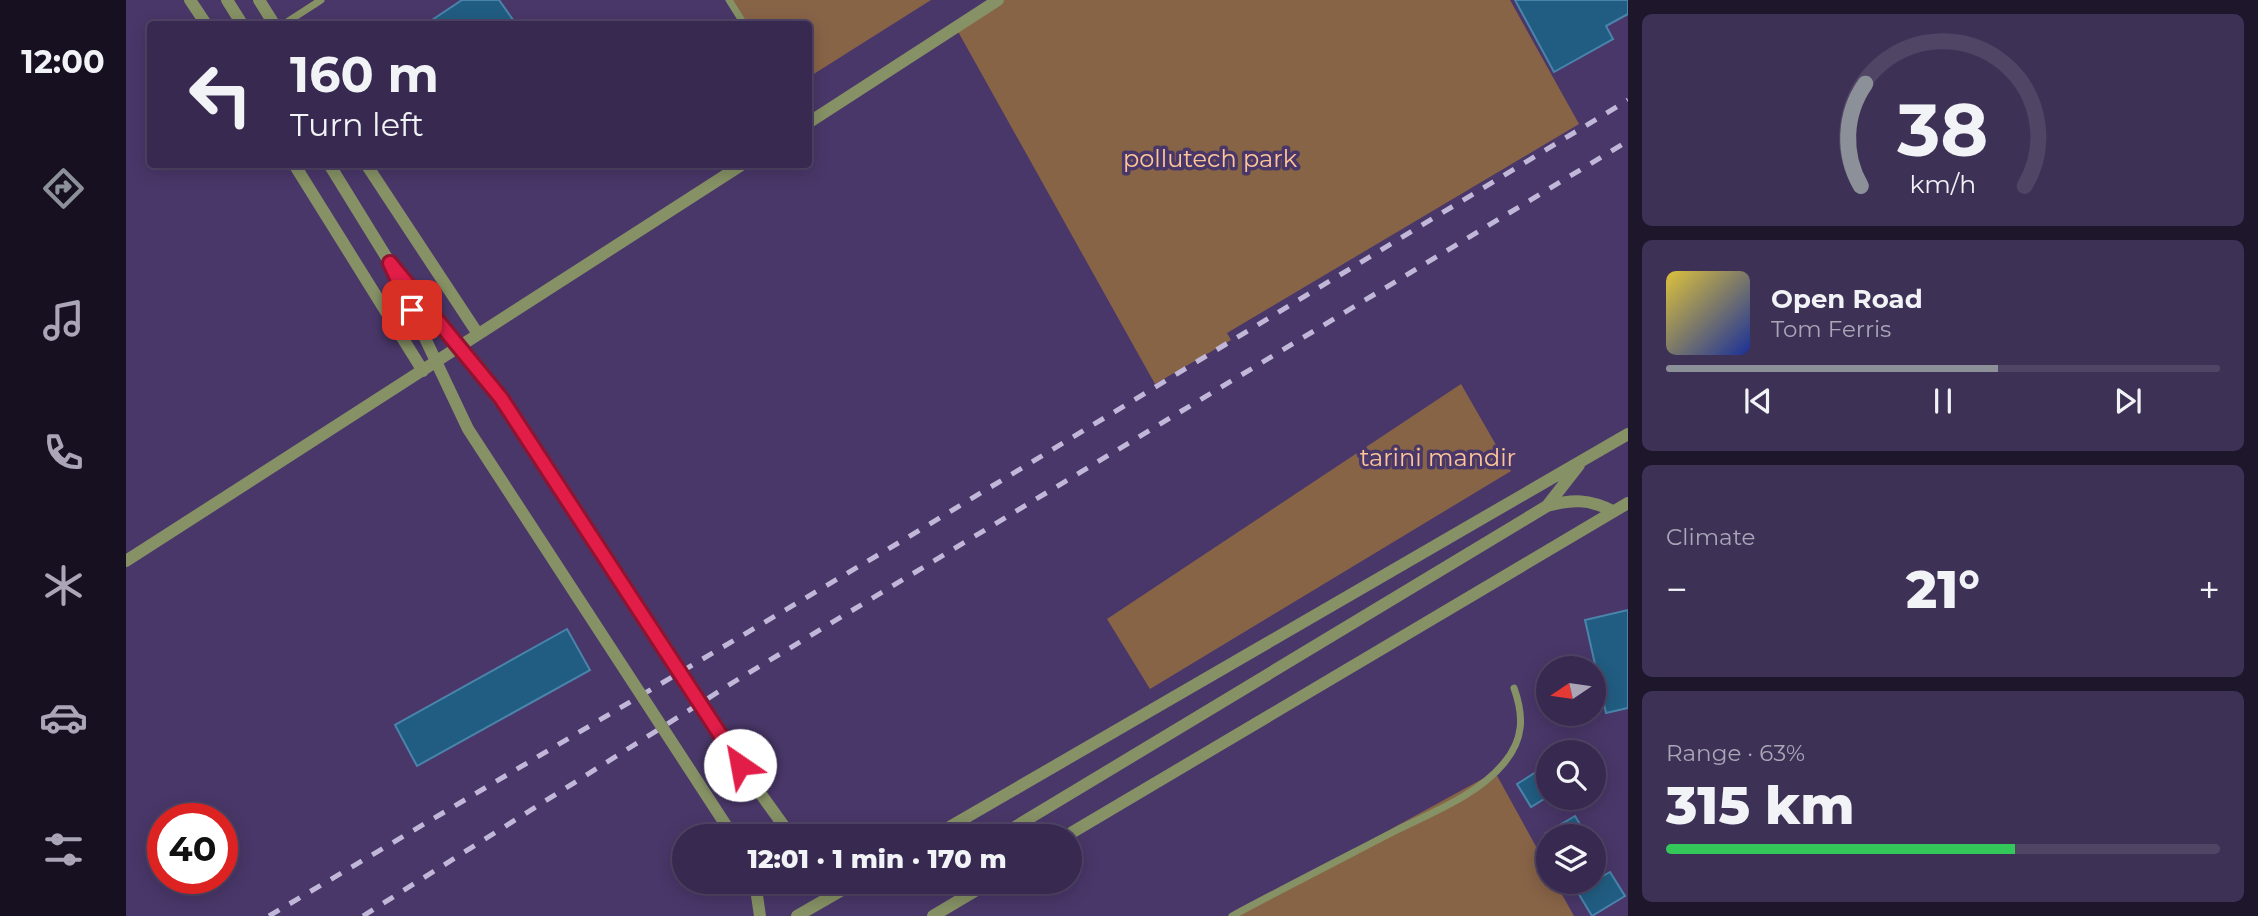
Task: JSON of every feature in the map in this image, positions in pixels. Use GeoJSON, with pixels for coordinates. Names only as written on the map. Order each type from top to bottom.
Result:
{"type":"FeatureCollection","features":[{"type":"Feature","properties":{"kind":"street"},"geometry":{"type":"LineString","coordinates":[[191,0],[204,21]]}},
{"type":"Feature","properties":{"kind":"street"},"geometry":{"type":"LineString","coordinates":[[226,0],[240,21]]}},
{"type":"Feature","properties":{"kind":"street"},"geometry":{"type":"LineString","coordinates":[[259,0],[272,21]]}},
{"type":"Feature","properties":{"kind":"street"},"geometry":{"type":"LineString","coordinates":[[289,21],[321,0]]}},
{"type":"Feature","properties":{"kind":"street"},"geometry":{"type":"LineString","coordinates":[[729,0],[742,21]]}},
{"type":"Feature","properties":{"kind":"street"},"geometry":{"type":"LineString","coordinates":[[812,119],[998,0]]}},
{"type":"Feature","properties":{"kind":"street"},"geometry":{"type":"LineString","coordinates":[[296,168],[423,371]]}},
{"type":"Feature","properties":{"kind":"street"},"geometry":{"type":"LineString","coordinates":[[331,168],[390,263],[468,429],[725,824]]}},
{"type":"Feature","properties":{"kind":"street"},"geometry":{"type":"LineString","coordinates":[[369,168],[478,334]]}},
{"type":"Feature","properties":{"kind":"street"},"geometry":{"type":"LineString","coordinates":[[126,561],[737,168]]}},
{"type":"Feature","properties":{"kind":"street"},"geometry":{"type":"LineString","coordinates":[[390,263],[501,398],[740,765],[782,824]]}},
{"type":"Feature","properties":{"kind":"street"},"geometry":{"type":"LineString","coordinates":[[955,824],[1628,434]]}},
{"type":"Feature","properties":{"kind":"street"},"geometry":{"type":"LineString","coordinates":[[1547,506],[1584,459]]}},
{"type":"Feature","properties":{"kind":"street"},"geometry":{"type":"LineString","coordinates":[[1020,824],[1547,506],[1582,499],[1613,511]]}},
{"type":"Feature","properties":{"kind":"street"},"geometry":{"type":"LineString","coordinates":[[1082,826],[1628,503]]}},
{"type":"Feature","properties":{"kind":"street"},"geometry":{"type":"LineString","coordinates":[[1236,915],[1441,808],[1489,778],[1504,763],[1520,734],[1522,710],[1514,688]]}},
{"type":"Feature","properties":{"kind":"street"},"geometry":{"type":"LineString","coordinates":[[757,894],[760,916]]}},
{"type":"Feature","properties":{"kind":"street"},"geometry":{"type":"LineString","coordinates":[[797,916],[835,894]]}},
{"type":"Feature","properties":{"kind":"street"},"geometry":{"type":"LineString","coordinates":[[933,916],[970,894]]}},
{"type":"Feature","properties":{"kind":"green space"},"geometry":{"type":"Polygon","coordinates":[[[730,0],[931,0],[812,75],[812,21],[743,21],[730,0]]]}},
{"type":"Feature","properties":{"kind":"green space","name":"pollutech park"},"geometry":{"type":"Polygon","coordinates":[[[1000,0],[1510,0],[1579,124],[1227,333],[1231,340],[1155,384],[956,28],[1000,0]]]}},
{"type":"Feature","properties":{"kind":"green space","name":"tarini mandir"},"geometry":{"type":"Polygon","coordinates":[[[1461,384],[1511,471],[1150,689],[1107,619],[1461,384]]]}},
{"type":"Feature","properties":{"kind":"green space"},"geometry":{"type":"Polygon","coordinates":[[[1495,772],[1536,846],[1536,894],[1562,894],[1574,916],[1232,916],[1495,772]]]}},
{"type":"Feature","properties":{"kind":"building"},"geometry":{"type":"Polygon","coordinates":[[[462,0],[499,0],[514,21],[430,21],[462,0]]]}},
{"type":"Feature","properties":{"kind":"building"},"geometry":{"type":"Polygon","coordinates":[[[1515,0],[1628,0],[1628,14],[1606,26],[1613,39],[1554,72],[1515,0]]]}},
{"type":"Feature","properties":{"kind":"building"},"geometry":{"type":"Polygon","coordinates":[[[1628,610],[1628,708],[1606,713],[1606,656],[1593,656],[1585,620],[1628,610]]]}},
{"type":"Feature","properties":{"kind":"building"},"geometry":{"type":"Polygon","coordinates":[[[567,629],[590,670],[417,766],[395,725],[567,629]]]}},
{"type":"Feature","properties":{"kind":"building"},"geometry":{"type":"Polygon","coordinates":[[[1536,772],[1536,804],[1531,807],[1517,784],[1536,772]]]}},
{"type":"Feature","properties":{"kind":"building"},"geometry":{"type":"Polygon","coordinates":[[[1575,816],[1580,824],[1561,824],[1575,816]]]}},
{"type":"Feature","properties":{"kind":"building"},"geometry":{"type":"Polygon","coordinates":[[[1610,872],[1625,896],[1592,916],[1579,894],[1606,894],[1606,874],[1610,872]]]}},
{"type":"Feature","properties":{"kind":"railway"},"geometry":{"type":"LineString","coordinates":[[269,916],[905,539],[1628,100]]}},
{"type":"Feature","properties":{"kind":"railway"},"geometry":{"type":"LineString","coordinates":[[363,916],[737,680],[1628,141]]}},
{"type":"Feature","properties":{"kind":"route"},"geometry":{"type":"LineString","coordinates":[[412,310],[390,263],[501,398],[740,765]]}}]}
